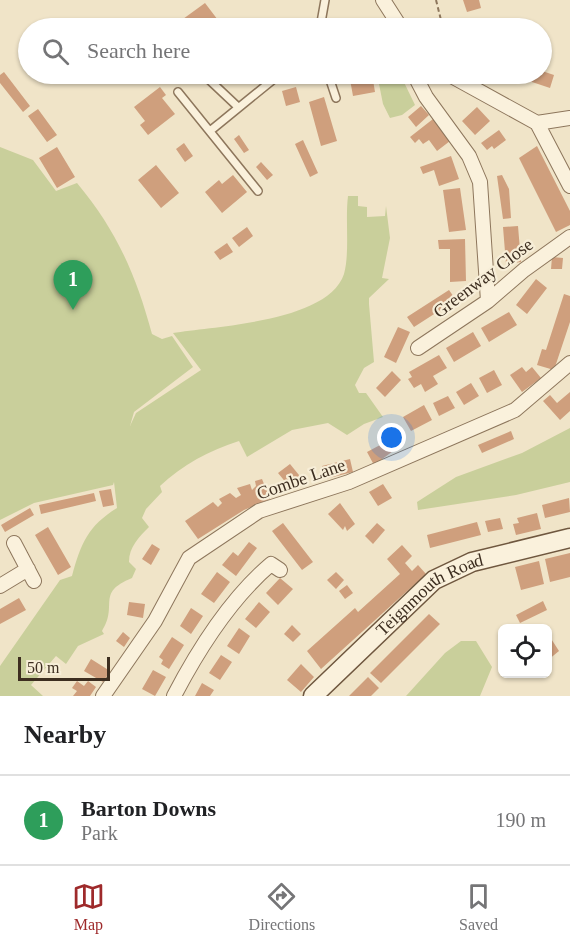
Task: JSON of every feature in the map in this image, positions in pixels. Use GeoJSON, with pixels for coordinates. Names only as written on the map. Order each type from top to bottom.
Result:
{"type":"FeatureCollection","features":[{"type":"Feature","properties":{"kind":"main road","name":"Teignmouth Road"},"geometry":{"type":"LineString","coordinates":[[313,696],[434,580],[472,561],[570,538]]}},
{"type":"Feature","properties":{"kind":"street"},"geometry":{"type":"LineString","coordinates":[[383,0],[395,18]]}},
{"type":"Feature","properties":{"kind":"street"},"geometry":{"type":"LineString","coordinates":[[420,84],[469,156],[480,183],[488,301]]}},
{"type":"Feature","properties":{"kind":"street"},"geometry":{"type":"LineString","coordinates":[[466,84],[537,123],[570,186]]}},
{"type":"Feature","properties":{"kind":"street"},"geometry":{"type":"LineString","coordinates":[[537,123],[570,118]]}},
{"type":"Feature","properties":{"kind":"street","name":"Greenway Close"},"geometry":{"type":"LineString","coordinates":[[418,348],[488,301],[524,270],[570,237]]}},
{"type":"Feature","properties":{"kind":"street","name":"Combe Lane"},"geometry":{"type":"LineString","coordinates":[[103,696],[155,621],[189,558],[259,511],[349,482],[515,410],[570,363]]}},
{"type":"Feature","properties":{"kind":"street"},"geometry":{"type":"LineString","coordinates":[[0,586],[31,575],[14,543]]}},
{"type":"Feature","properties":{"kind":"street"},"geometry":{"type":"LineString","coordinates":[[174,696],[194,674],[206,641],[247,585],[273,563]]}},
{"type":"Feature","properties":{"kind":"lane"},"geometry":{"type":"LineString","coordinates":[[322,18],[325,0]]}},
{"type":"Feature","properties":{"kind":"lane"},"geometry":{"type":"LineString","coordinates":[[214,84],[238,107]]}},
{"type":"Feature","properties":{"kind":"lane"},"geometry":{"type":"LineString","coordinates":[[210,131],[267,84]]}},
{"type":"Feature","properties":{"kind":"lane"},"geometry":{"type":"LineString","coordinates":[[331,84],[336,98]]}},
{"type":"Feature","properties":{"kind":"lane"},"geometry":{"type":"LineString","coordinates":[[177,92],[258,191]]}},
{"type":"Feature","properties":{"kind":"path"},"geometry":{"type":"LineString","coordinates":[[436,0],[441,18]]}},
{"type":"Feature","properties":{"kind":"green space"},"geometry":{"type":"Polygon","coordinates":[[[379,84],[405,84],[415,105],[402,115],[390,118],[383,104],[379,84]]]}},
{"type":"Feature","properties":{"kind":"green space"},"geometry":{"type":"Polygon","coordinates":[[[0,147],[33,160],[56,191],[77,183],[103,219],[124,254],[152,334],[162,339],[172,336],[193,367],[134,412],[130,426],[136,413],[201,370],[173,333],[269,319],[317,302],[334,290],[344,274],[346,265],[348,196],[358,196],[358,206],[367,207],[367,217],[385,216],[386,206],[390,238],[382,278],[389,279],[369,298],[374,362],[364,368],[355,385],[359,393],[366,393],[383,417],[364,424],[347,435],[328,423],[292,430],[247,457],[239,441],[197,459],[169,478],[160,486],[162,492],[146,509],[142,518],[149,527],[138,539],[131,552],[129,562],[136,569],[132,578],[114,589],[111,595],[107,622],[102,631],[104,634],[78,646],[66,664],[56,656],[31,685],[43,696],[0,696],[0,666],[60,580],[72,576],[79,554],[92,529],[117,508],[114,482],[113,485],[34,503],[0,520],[0,147]]]}},
{"type":"Feature","properties":{"kind":"green space"},"geometry":{"type":"Polygon","coordinates":[[[570,428],[570,482],[516,495],[418,510],[417,502],[456,477],[522,453],[570,428]]]}},
{"type":"Feature","properties":{"kind":"green space"},"geometry":{"type":"Polygon","coordinates":[[[461,641],[476,641],[492,667],[480,696],[406,696],[445,653],[461,641]]]}},
{"type":"Feature","properties":{"kind":"building"},"geometry":{"type":"Polygon","coordinates":[[[463,0],[479,0],[481,8],[467,12],[463,0]]]}},
{"type":"Feature","properties":{"kind":"building"},"geometry":{"type":"Polygon","coordinates":[[[205,3],[216,18],[184,18],[205,3]]]}},
{"type":"Feature","properties":{"kind":"building"},"geometry":{"type":"Polygon","coordinates":[[[4,72],[30,106],[23,112],[0,83],[0,75],[4,72]]]}},
{"type":"Feature","properties":{"kind":"building"},"geometry":{"type":"Polygon","coordinates":[[[351,84],[374,84],[375,92],[353,96],[351,84]]]}},
{"type":"Feature","properties":{"kind":"building"},"geometry":{"type":"Polygon","coordinates":[[[538,84],[551,84],[550,88],[538,84]]]}},
{"type":"Feature","properties":{"kind":"building"},"geometry":{"type":"Polygon","coordinates":[[[160,87],[166,95],[162,98],[175,114],[148,135],[140,125],[145,121],[134,107],[160,87]]]}},
{"type":"Feature","properties":{"kind":"building"},"geometry":{"type":"Polygon","coordinates":[[[296,87],[300,102],[286,106],[282,91],[296,87]]]}},
{"type":"Feature","properties":{"kind":"building"},"geometry":{"type":"Polygon","coordinates":[[[324,97],[337,141],[321,146],[309,102],[324,97]]]}},
{"type":"Feature","properties":{"kind":"building"},"geometry":{"type":"Polygon","coordinates":[[[421,106],[429,115],[416,127],[408,117],[421,106]]]}},
{"type":"Feature","properties":{"kind":"building"},"geometry":{"type":"Polygon","coordinates":[[[477,107],[490,121],[475,135],[462,121],[477,107]]]}},
{"type":"Feature","properties":{"kind":"building"},"geometry":{"type":"Polygon","coordinates":[[[38,109],[57,135],[47,142],[28,116],[38,109]]]}},
{"type":"Feature","properties":{"kind":"building"},"geometry":{"type":"Polygon","coordinates":[[[433,119],[450,141],[437,151],[429,140],[423,144],[419,139],[415,143],[410,137],[433,119]]]}},
{"type":"Feature","properties":{"kind":"building"},"geometry":{"type":"Polygon","coordinates":[[[499,130],[506,140],[494,149],[492,146],[487,150],[481,143],[499,130]]]}},
{"type":"Feature","properties":{"kind":"building"},"geometry":{"type":"Polygon","coordinates":[[[239,135],[249,150],[244,153],[234,139],[239,135]]]}},
{"type":"Feature","properties":{"kind":"building"},"geometry":{"type":"Polygon","coordinates":[[[303,140],[318,173],[310,177],[295,144],[303,140]]]}},
{"type":"Feature","properties":{"kind":"building"},"geometry":{"type":"Polygon","coordinates":[[[184,143],[193,156],[185,162],[176,149],[184,143]]]}},
{"type":"Feature","properties":{"kind":"building"},"geometry":{"type":"Polygon","coordinates":[[[537,146],[570,211],[570,225],[556,232],[519,158],[537,146]]]}},
{"type":"Feature","properties":{"kind":"building"},"geometry":{"type":"Polygon","coordinates":[[[57,147],[75,177],[57,188],[39,158],[57,147]]]}},
{"type":"Feature","properties":{"kind":"building"},"geometry":{"type":"Polygon","coordinates":[[[451,156],[459,179],[439,186],[434,170],[423,174],[420,167],[451,156]]]}},
{"type":"Feature","properties":{"kind":"building"},"geometry":{"type":"Polygon","coordinates":[[[261,162],[273,175],[267,180],[256,167],[261,162]]]}},
{"type":"Feature","properties":{"kind":"building"},"geometry":{"type":"Polygon","coordinates":[[[156,165],[179,193],[161,208],[138,180],[156,165]]]}},
{"type":"Feature","properties":{"kind":"building"},"geometry":{"type":"Polygon","coordinates":[[[233,175],[247,192],[222,213],[205,192],[219,180],[222,184],[233,175]]]}},
{"type":"Feature","properties":{"kind":"building"},"geometry":{"type":"Polygon","coordinates":[[[502,175],[509,189],[511,218],[503,219],[497,176],[502,175]]]}},
{"type":"Feature","properties":{"kind":"building"},"geometry":{"type":"Polygon","coordinates":[[[460,188],[466,230],[449,232],[443,190],[460,188]]]}},
{"type":"Feature","properties":{"kind":"building"},"geometry":{"type":"Polygon","coordinates":[[[518,226],[521,262],[506,264],[503,227],[518,226]]]}},
{"type":"Feature","properties":{"kind":"building"},"geometry":{"type":"Polygon","coordinates":[[[247,227],[253,236],[239,247],[232,238],[247,227]]]}},
{"type":"Feature","properties":{"kind":"building"},"geometry":{"type":"Polygon","coordinates":[[[465,239],[466,281],[450,282],[450,249],[439,249],[438,240],[465,239]]]}},
{"type":"Feature","properties":{"kind":"building"},"geometry":{"type":"Polygon","coordinates":[[[227,243],[233,252],[220,260],[214,252],[227,243]]]}},
{"type":"Feature","properties":{"kind":"building"},"geometry":{"type":"Polygon","coordinates":[[[552,257],[563,258],[562,269],[551,269],[552,257]]]}},
{"type":"Feature","properties":{"kind":"building"},"geometry":{"type":"Polygon","coordinates":[[[536,279],[547,288],[527,314],[516,305],[536,279]]]}},
{"type":"Feature","properties":{"kind":"building"},"geometry":{"type":"Polygon","coordinates":[[[449,290],[456,300],[414,327],[407,317],[449,290]]]}},
{"type":"Feature","properties":{"kind":"building"},"geometry":{"type":"Polygon","coordinates":[[[564,294],[570,296],[570,322],[554,370],[537,365],[542,349],[546,350],[564,294]]]}},
{"type":"Feature","properties":{"kind":"building"},"geometry":{"type":"Polygon","coordinates":[[[509,312],[517,325],[489,342],[481,328],[509,312]]]}},
{"type":"Feature","properties":{"kind":"building"},"geometry":{"type":"Polygon","coordinates":[[[398,327],[410,332],[396,363],[384,357],[398,327]]]}},
{"type":"Feature","properties":{"kind":"building"},"geometry":{"type":"Polygon","coordinates":[[[473,332],[481,346],[454,362],[446,348],[473,332]]]}},
{"type":"Feature","properties":{"kind":"building"},"geometry":{"type":"Polygon","coordinates":[[[439,355],[447,368],[433,376],[438,384],[425,392],[421,384],[414,388],[408,379],[412,377],[409,372],[439,355]]]}},
{"type":"Feature","properties":{"kind":"building"},"geometry":{"type":"Polygon","coordinates":[[[522,367],[526,372],[532,367],[541,378],[522,392],[510,375],[522,367]]]}},
{"type":"Feature","properties":{"kind":"building"},"geometry":{"type":"Polygon","coordinates":[[[494,370],[502,385],[487,393],[479,378],[494,370]]]}},
{"type":"Feature","properties":{"kind":"building"},"geometry":{"type":"Polygon","coordinates":[[[392,371],[401,380],[385,397],[376,388],[392,371]]]}},
{"type":"Feature","properties":{"kind":"building"},"geometry":{"type":"Polygon","coordinates":[[[471,383],[479,396],[464,405],[456,392],[471,383]]]}},
{"type":"Feature","properties":{"kind":"building"},"geometry":{"type":"Polygon","coordinates":[[[570,392],[570,411],[560,420],[543,401],[550,395],[557,403],[570,392]]]}},
{"type":"Feature","properties":{"kind":"building"},"geometry":{"type":"Polygon","coordinates":[[[448,396],[455,408],[439,416],[433,403],[448,396]]]}},
{"type":"Feature","properties":{"kind":"building"},"geometry":{"type":"Polygon","coordinates":[[[424,405],[432,420],[411,431],[403,417],[424,405]]]}},
{"type":"Feature","properties":{"kind":"building"},"geometry":{"type":"Polygon","coordinates":[[[511,431],[514,439],[482,453],[478,445],[511,431]]]}},
{"type":"Feature","properties":{"kind":"building"},"geometry":{"type":"Polygon","coordinates":[[[395,437],[400,446],[374,465],[367,452],[395,437]]]}},
{"type":"Feature","properties":{"kind":"building"},"geometry":{"type":"Polygon","coordinates":[[[350,459],[353,472],[325,479],[322,466],[350,459]]]}},
{"type":"Feature","properties":{"kind":"building"},"geometry":{"type":"Polygon","coordinates":[[[290,464],[303,480],[292,490],[278,473],[290,464]]]}},
{"type":"Feature","properties":{"kind":"building"},"geometry":{"type":"Polygon","coordinates":[[[262,479],[270,499],[244,510],[198,539],[185,521],[213,502],[218,507],[222,503],[219,499],[230,493],[236,498],[241,495],[237,488],[250,484],[252,490],[256,486],[255,481],[262,479]]]}},
{"type":"Feature","properties":{"kind":"building"},"geometry":{"type":"Polygon","coordinates":[[[383,484],[392,498],[378,506],[369,492],[383,484]]]}},
{"type":"Feature","properties":{"kind":"building"},"geometry":{"type":"Polygon","coordinates":[[[111,489],[114,505],[103,507],[99,491],[111,489]]]}},
{"type":"Feature","properties":{"kind":"building"},"geometry":{"type":"Polygon","coordinates":[[[94,493],[96,501],[41,514],[39,505],[94,493]]]}},
{"type":"Feature","properties":{"kind":"building"},"geometry":{"type":"Polygon","coordinates":[[[569,498],[570,512],[545,518],[542,505],[569,498]]]}},
{"type":"Feature","properties":{"kind":"building"},"geometry":{"type":"Polygon","coordinates":[[[340,503],[355,524],[347,531],[345,526],[343,530],[328,514],[340,503]]]}},
{"type":"Feature","properties":{"kind":"building"},"geometry":{"type":"Polygon","coordinates":[[[30,508],[34,515],[5,532],[1,525],[30,508]]]}},
{"type":"Feature","properties":{"kind":"building"},"geometry":{"type":"Polygon","coordinates":[[[537,513],[541,529],[516,535],[513,524],[519,523],[517,518],[537,513]]]}},
{"type":"Feature","properties":{"kind":"building"},"geometry":{"type":"Polygon","coordinates":[[[500,518],[503,529],[488,532],[485,521],[500,518]]]}},
{"type":"Feature","properties":{"kind":"building"},"geometry":{"type":"Polygon","coordinates":[[[477,522],[481,535],[430,548],[427,535],[477,522]]]}},
{"type":"Feature","properties":{"kind":"building"},"geometry":{"type":"Polygon","coordinates":[[[283,523],[313,562],[302,570],[272,531],[283,523]]]}},
{"type":"Feature","properties":{"kind":"building"},"geometry":{"type":"Polygon","coordinates":[[[377,523],[385,530],[373,544],[365,536],[377,523]]]}},
{"type":"Feature","properties":{"kind":"building"},"geometry":{"type":"Polygon","coordinates":[[[48,527],[71,567],[58,575],[35,535],[48,527]]]}},
{"type":"Feature","properties":{"kind":"building"},"geometry":{"type":"Polygon","coordinates":[[[249,542],[257,548],[236,576],[222,565],[233,552],[238,556],[249,542]]]}},
{"type":"Feature","properties":{"kind":"building"},"geometry":{"type":"Polygon","coordinates":[[[152,544],[160,549],[151,565],[142,559],[152,544]]]}},
{"type":"Feature","properties":{"kind":"building"},"geometry":{"type":"Polygon","coordinates":[[[402,545],[412,556],[405,563],[412,571],[418,565],[426,574],[321,669],[307,651],[355,608],[358,612],[400,574],[387,559],[402,545]]]}},
{"type":"Feature","properties":{"kind":"building"},"geometry":{"type":"Polygon","coordinates":[[[570,553],[570,577],[550,582],[545,559],[570,553]]]}},
{"type":"Feature","properties":{"kind":"building"},"geometry":{"type":"Polygon","coordinates":[[[539,561],[544,584],[521,590],[515,567],[539,561]]]}},
{"type":"Feature","properties":{"kind":"building"},"geometry":{"type":"Polygon","coordinates":[[[217,572],[230,582],[214,603],[201,594],[217,572]]]}},
{"type":"Feature","properties":{"kind":"building"},"geometry":{"type":"Polygon","coordinates":[[[336,572],[344,580],[336,589],[327,580],[336,572]]]}},
{"type":"Feature","properties":{"kind":"building"},"geometry":{"type":"Polygon","coordinates":[[[280,578],[293,589],[278,605],[266,593],[280,578]]]}},
{"type":"Feature","properties":{"kind":"building"},"geometry":{"type":"Polygon","coordinates":[[[347,585],[353,593],[345,599],[339,591],[347,585]]]}},
{"type":"Feature","properties":{"kind":"building"},"geometry":{"type":"Polygon","coordinates":[[[19,598],[26,610],[0,624],[0,609],[19,598]]]}},
{"type":"Feature","properties":{"kind":"building"},"geometry":{"type":"Polygon","coordinates":[[[543,601],[547,610],[520,623],[516,615],[543,601]]]}},
{"type":"Feature","properties":{"kind":"building"},"geometry":{"type":"Polygon","coordinates":[[[129,602],[145,604],[143,618],[127,615],[129,602]]]}},
{"type":"Feature","properties":{"kind":"building"},"geometry":{"type":"Polygon","coordinates":[[[259,602],[270,612],[256,628],[245,619],[259,602]]]}},
{"type":"Feature","properties":{"kind":"building"},"geometry":{"type":"Polygon","coordinates":[[[191,608],[203,616],[191,634],[180,626],[191,608]]]}},
{"type":"Feature","properties":{"kind":"building"},"geometry":{"type":"Polygon","coordinates":[[[429,614],[440,624],[381,683],[370,673],[429,614]]]}},
{"type":"Feature","properties":{"kind":"building"},"geometry":{"type":"Polygon","coordinates":[[[292,625],[301,634],[293,642],[284,634],[292,625]]]}},
{"type":"Feature","properties":{"kind":"building"},"geometry":{"type":"Polygon","coordinates":[[[239,628],[250,636],[239,654],[227,646],[239,628]]]}},
{"type":"Feature","properties":{"kind":"building"},"geometry":{"type":"Polygon","coordinates":[[[123,632],[130,638],[124,647],[116,641],[123,632]]]}},
{"type":"Feature","properties":{"kind":"building"},"geometry":{"type":"Polygon","coordinates":[[[172,637],[184,645],[169,669],[161,664],[163,660],[159,657],[172,637]]]}},
{"type":"Feature","properties":{"kind":"building"},"geometry":{"type":"Polygon","coordinates":[[[552,640],[559,651],[552,657],[552,640]]]}},
{"type":"Feature","properties":{"kind":"building"},"geometry":{"type":"Polygon","coordinates":[[[221,655],[232,662],[220,680],[209,673],[221,655]]]}},
{"type":"Feature","properties":{"kind":"building"},"geometry":{"type":"Polygon","coordinates":[[[91,659],[110,671],[103,682],[84,671],[91,659]]]}},
{"type":"Feature","properties":{"kind":"building"},"geometry":{"type":"Polygon","coordinates":[[[301,664],[314,677],[301,692],[287,680],[301,664]]]}},
{"type":"Feature","properties":{"kind":"building"},"geometry":{"type":"Polygon","coordinates":[[[153,670],[166,677],[155,696],[142,689],[153,670]]]}},
{"type":"Feature","properties":{"kind":"building"},"geometry":{"type":"Polygon","coordinates":[[[368,677],[379,688],[371,696],[349,696],[368,677]]]}},
{"type":"Feature","properties":{"kind":"building"},"geometry":{"type":"Polygon","coordinates":[[[77,681],[84,686],[88,681],[96,687],[90,696],[73,696],[77,691],[72,688],[77,681]]]}},
{"type":"Feature","properties":{"kind":"building"},"geometry":{"type":"Polygon","coordinates":[[[202,683],[214,690],[210,696],[195,696],[202,683]]]}},
{"type":"Feature","properties":{"kind":"place","name":"Barton Downs"},"geometry":{"type":"Point","coordinates":[73,310]}}]}
